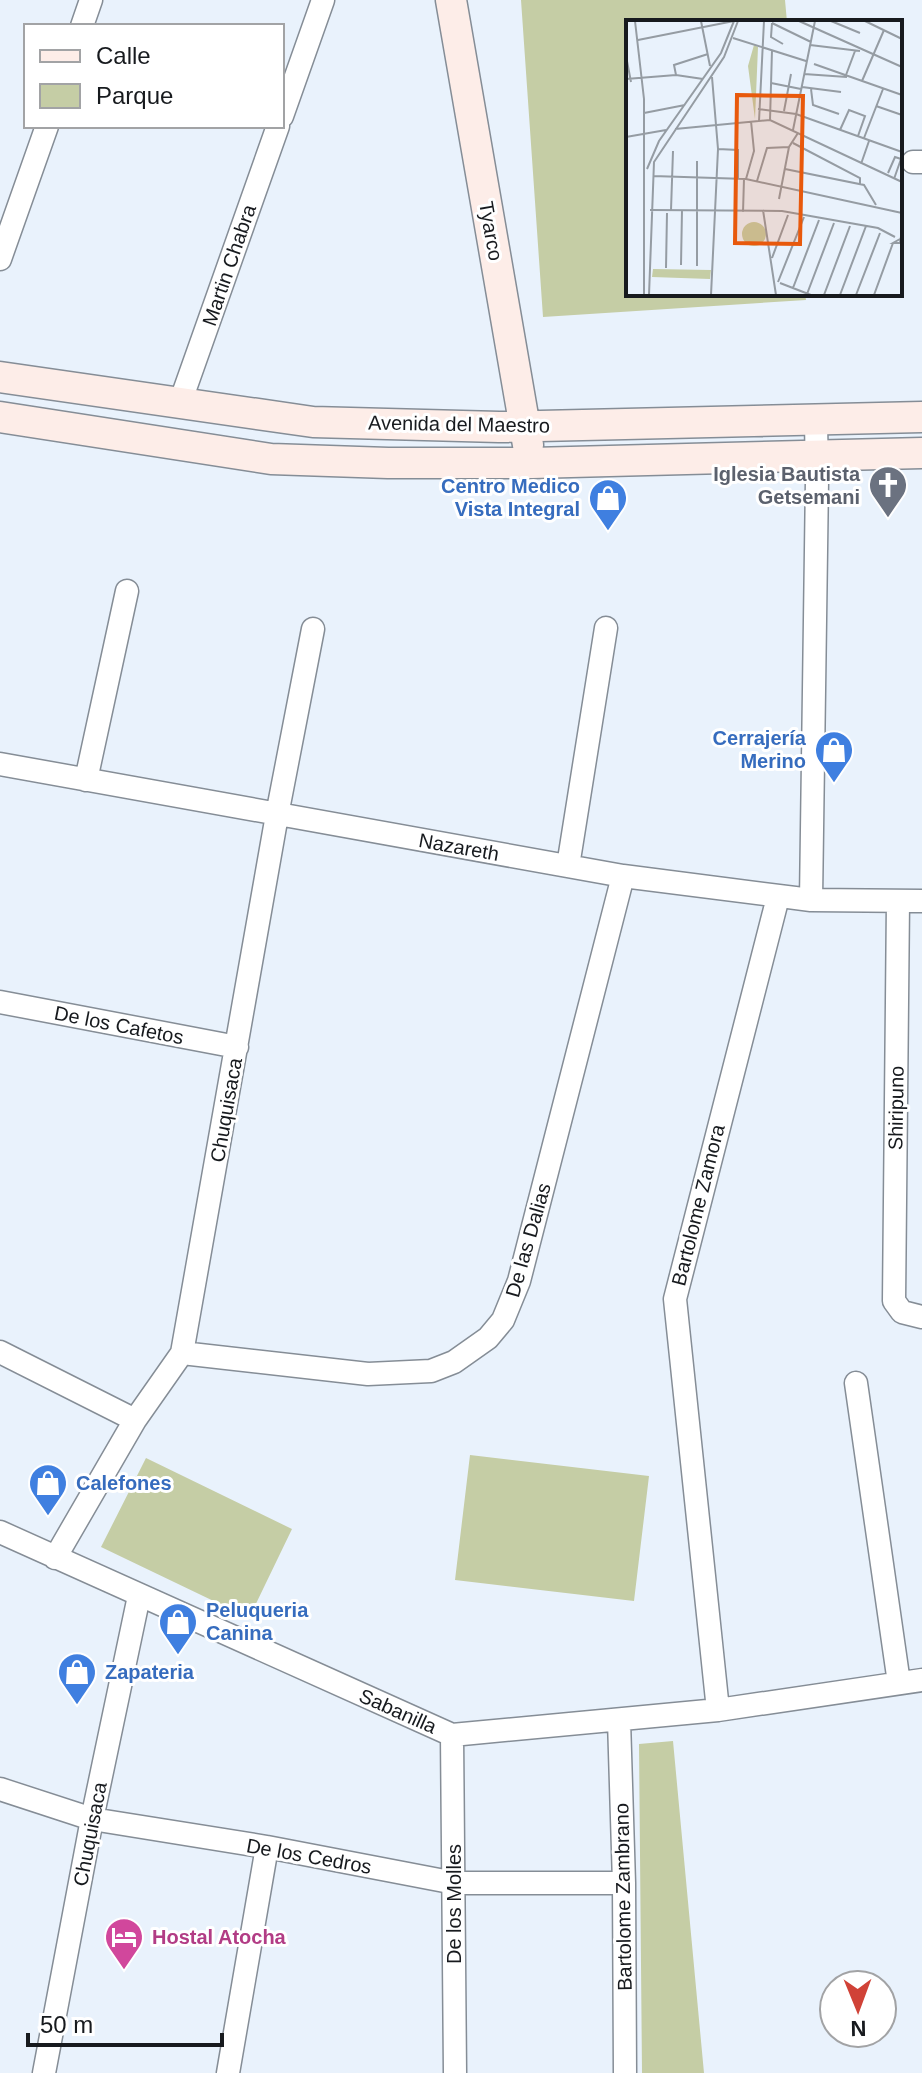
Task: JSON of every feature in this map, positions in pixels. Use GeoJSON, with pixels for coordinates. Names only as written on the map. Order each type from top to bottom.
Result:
{"type":"FeatureCollection","features":[{"type":"Feature","properties":{"kind":"main road","name":"Tyarco"},"geometry":{"type":"LineString","coordinates":[[451,0],[532,463]]}},
{"type":"Feature","properties":{"kind":"main road","name":"Avenida del Maestro"},"geometry":{"type":"LineString","coordinates":[[12,379],[313,422],[525,426],[922,417]]}},
{"type":"Feature","properties":{"kind":"main road"},"geometry":{"type":"LineString","coordinates":[[8,418],[12,379]]}},
{"type":"Feature","properties":{"kind":"main road","name":"Avenida del Maestro"},"geometry":{"type":"LineString","coordinates":[[8,418],[271,459],[532,463],[922,453]]}},
{"type":"Feature","properties":{"kind":"main road"},"geometry":{"type":"LineString","coordinates":[[388,463],[389,424]]}},
{"type":"Feature","properties":{"kind":"street"},"geometry":{"type":"LineString","coordinates":[[286,89],[323,0]]}},
{"type":"Feature","properties":{"kind":"street"},"geometry":{"type":"LineString","coordinates":[[0,259],[46,128]]}},
{"type":"Feature","properties":{"kind":"street","name":"Martin Chabra"},"geometry":{"type":"LineString","coordinates":[[180,403],[277,128]]}},
{"type":"Feature","properties":{"kind":"street"},"geometry":{"type":"LineString","coordinates":[[811,900],[816,421]]}},
{"type":"Feature","properties":{"kind":"street"},"geometry":{"type":"LineString","coordinates":[[86,780],[127,591]]}},
{"type":"Feature","properties":{"kind":"street"},"geometry":{"type":"LineString","coordinates":[[568,866],[606,628]]}},
{"type":"Feature","properties":{"kind":"street","name":"Chuquisaca"},"geometry":{"type":"LineString","coordinates":[[55,1558],[135,1420],[182,1353],[313,629]]}},
{"type":"Feature","properties":{"kind":"street","name":"Nazareth"},"geometry":{"type":"LineString","coordinates":[[0,764],[623,876],[811,900],[922,901]]}},
{"type":"Feature","properties":{"kind":"street","name":"De las Dalias"},"geometry":{"type":"LineString","coordinates":[[182,1353],[368,1374],[408,1374],[438,1369],[454,1362],[488,1338],[503,1320],[519,1281],[623,876]]}},
{"type":"Feature","properties":{"kind":"street","name":"Bartolome Zamora"},"geometry":{"type":"LineString","coordinates":[[718,1710],[675,1299],[778,897]]}},
{"type":"Feature","properties":{"kind":"street","name":"Shiripuno"},"geometry":{"type":"LineString","coordinates":[[898,901],[894,1301],[912,1315]]}},
{"type":"Feature","properties":{"kind":"street","name":"De los Cafetos"},"geometry":{"type":"LineString","coordinates":[[0,1002],[237,1047]]}},
{"type":"Feature","properties":{"kind":"street"},"geometry":{"type":"LineString","coordinates":[[0,1352],[135,1420]]}},
{"type":"Feature","properties":{"kind":"street"},"geometry":{"type":"LineString","coordinates":[[856,1383],[899,1683]]}},
{"type":"Feature","properties":{"kind":"street","name":"Sabanilla"},"geometry":{"type":"LineString","coordinates":[[0,1532],[452,1735],[718,1710],[922,1680]]}},
{"type":"Feature","properties":{"kind":"street","name":"Chuquisaca"},"geometry":{"type":"LineString","coordinates":[[44,2073],[92,1819],[139,1596]]}},
{"type":"Feature","properties":{"kind":"street","name":"Bartolome Zambrano"},"geometry":{"type":"LineString","coordinates":[[619,1720],[625,2073]]}},
{"type":"Feature","properties":{"kind":"street","name":"De los Molles"},"geometry":{"type":"LineString","coordinates":[[452,1735],[455,2073]]}},
{"type":"Feature","properties":{"kind":"street","name":"De los Cedros"},"geometry":{"type":"LineString","coordinates":[[0,1789],[92,1819],[267,1847],[455,1883],[624,1883]]}},
{"type":"Feature","properties":{"kind":"street"},"geometry":{"type":"LineString","coordinates":[[228,2073],[267,1847]]}},
{"type":"Feature","properties":{"kind":"green space"},"geometry":{"type":"Polygon","coordinates":[[[521,0],[785,0],[787,20],[626,20],[626,296],[805,296],[806,300],[543,317],[521,0]]]}},
{"type":"Feature","properties":{"kind":"green space"},"geometry":{"type":"Polygon","coordinates":[[[470,1455],[649,1476],[634,1601],[455,1580],[470,1455]]]}},
{"type":"Feature","properties":{"kind":"green space"},"geometry":{"type":"Polygon","coordinates":[[[146,1458],[292,1529],[249,1618],[101,1547],[146,1458]]]}},
{"type":"Feature","properties":{"kind":"green space"},"geometry":{"type":"Polygon","coordinates":[[[673,1741],[704,2073],[642,2073],[639,1744],[673,1741]]]}},
{"type":"Feature","properties":{"kind":"place","name":"Iglesia Bautista Getsemani"},"geometry":{"type":"Point","coordinates":[888,519]}},
{"type":"Feature","properties":{"kind":"place","name":"Centro Medico Vista Integral"},"geometry":{"type":"Point","coordinates":[608,532]}},
{"type":"Feature","properties":{"kind":"place","name":"Cerrajería Merino"},"geometry":{"type":"Point","coordinates":[834,784]}},
{"type":"Feature","properties":{"kind":"place","name":"Calefones"},"geometry":{"type":"Point","coordinates":[48,1517]}},
{"type":"Feature","properties":{"kind":"place","name":"Peluqueria Canina"},"geometry":{"type":"Point","coordinates":[178,1656]}},
{"type":"Feature","properties":{"kind":"place","name":"Zapateria"},"geometry":{"type":"Point","coordinates":[77,1706]}},
{"type":"Feature","properties":{"kind":"place","name":"Hostal Atocha"},"geometry":{"type":"Point","coordinates":[124,1971]}}]}
